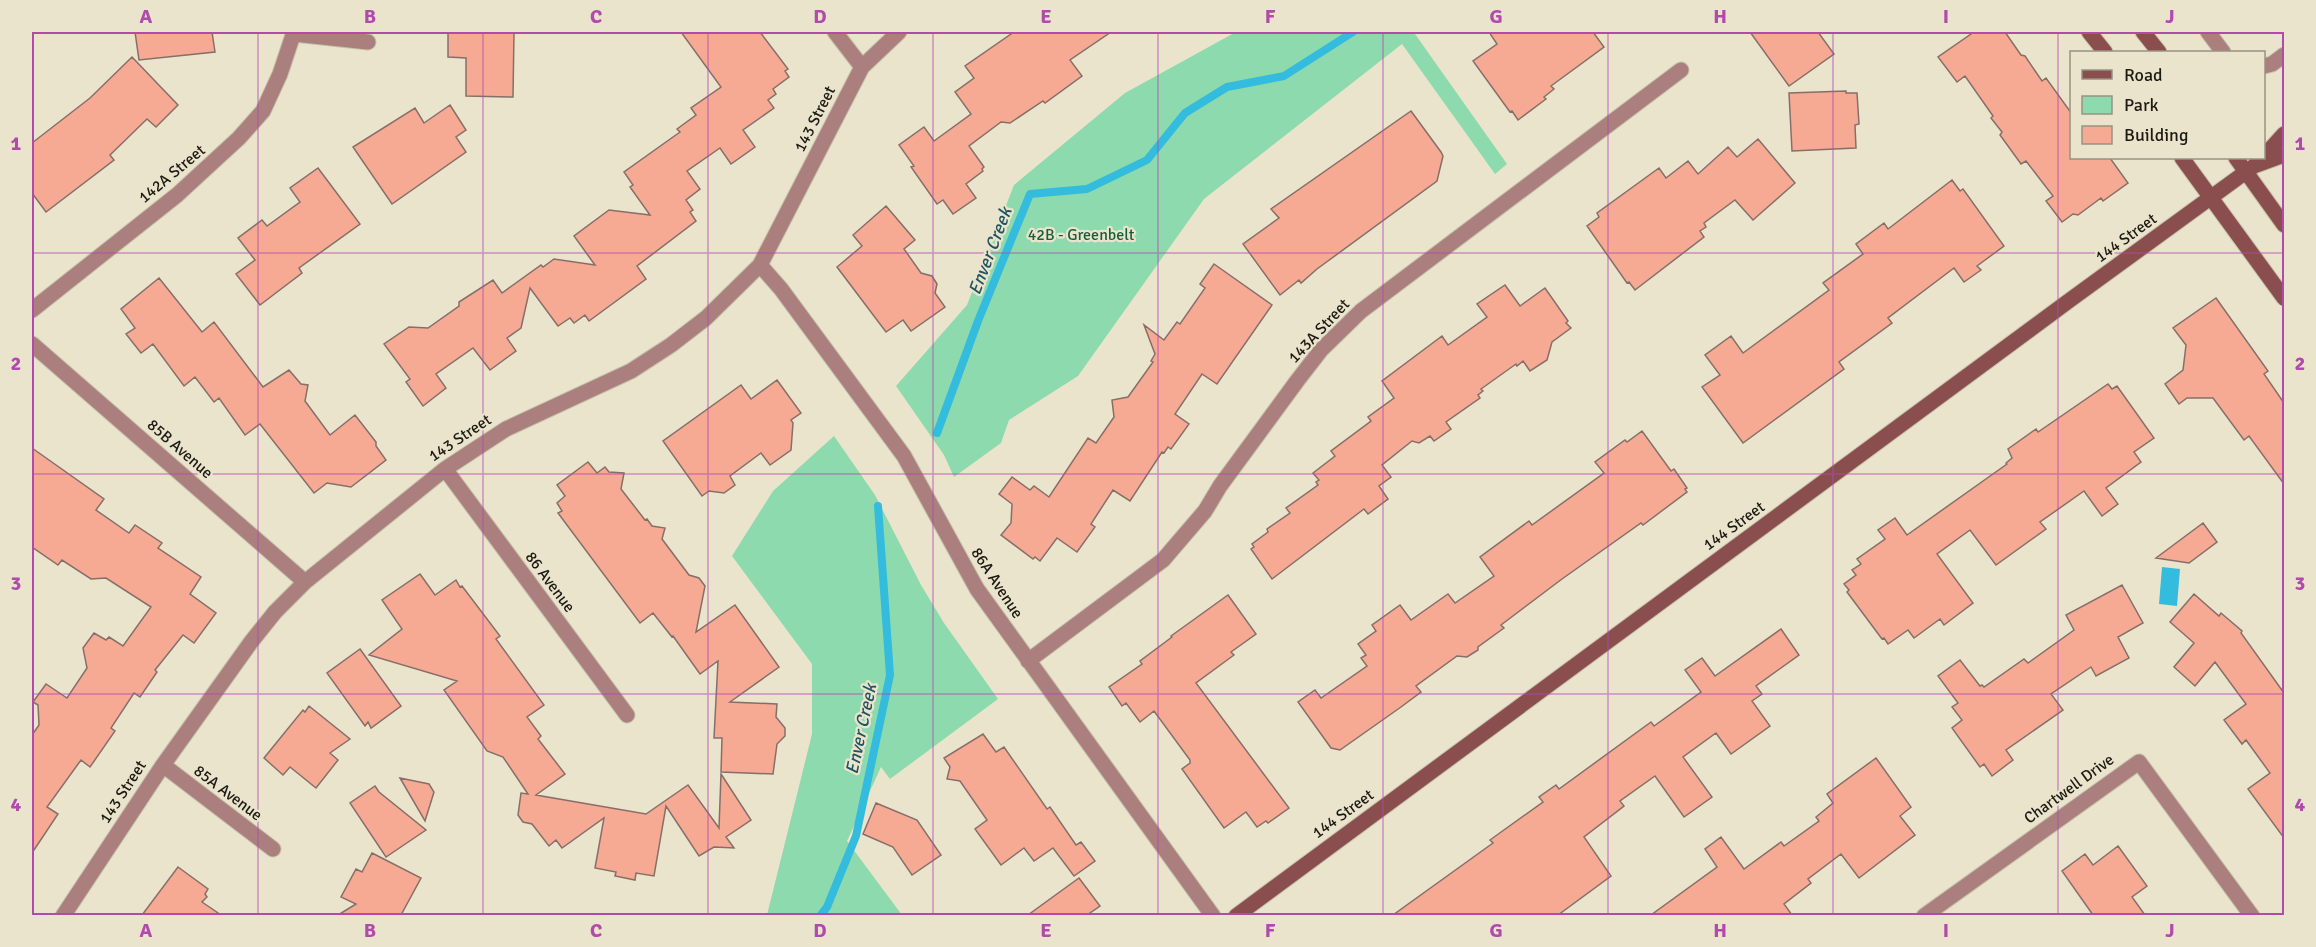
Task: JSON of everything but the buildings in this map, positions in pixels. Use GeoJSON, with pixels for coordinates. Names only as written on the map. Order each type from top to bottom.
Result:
{"type":"FeatureCollection","features":[{"type":"Feature","properties":{"kind":"main road"},"geometry":{"type":"LineString","coordinates":[[2090,32],[2104,51]]}},
{"type":"Feature","properties":{"kind":"main road"},"geometry":{"type":"LineString","coordinates":[[2143,32],[2158,51]]}},
{"type":"Feature","properties":{"kind":"main road","name":"144 Street"},"geometry":{"type":"LineString","coordinates":[[2265,154],[2284,134]]}},
{"type":"Feature","properties":{"kind":"main road","name":"144 Street"},"geometry":{"type":"LineString","coordinates":[[1236,915],[2257,163],[2284,155]]}},
{"type":"Feature","properties":{"kind":"main road"},"geometry":{"type":"LineString","coordinates":[[2183,159],[2284,298]]}},
{"type":"Feature","properties":{"kind":"main road"},"geometry":{"type":"LineString","coordinates":[[2240,159],[2257,163],[2284,225]]}},
{"type":"Feature","properties":{"kind":"street"},"geometry":{"type":"LineString","coordinates":[[835,32],[862,67]]}},
{"type":"Feature","properties":{"kind":"street","name":"143 Street"},"geometry":{"type":"LineString","coordinates":[[63,915],[163,765],[251,642],[275,612],[305,582],[446,469],[506,429],[631,371],[671,345],[706,318],[760,265],[862,67],[898,32]]}},
{"type":"Feature","properties":{"kind":"street"},"geometry":{"type":"LineString","coordinates":[[2208,32],[2222,51]]}},
{"type":"Feature","properties":{"kind":"street"},"geometry":{"type":"LineString","coordinates":[[294,33],[368,42]]}},
{"type":"Feature","properties":{"kind":"street","name":"142A Street"},"geometry":{"type":"LineString","coordinates":[[32,310],[177,195],[239,138],[263,111],[280,74],[294,33]]}},
{"type":"Feature","properties":{"kind":"street"},"geometry":{"type":"LineString","coordinates":[[2265,66],[2272,64],[2284,55]]}},
{"type":"Feature","properties":{"kind":"street","name":"143A Street"},"geometry":{"type":"LineString","coordinates":[[1028,661],[1163,560],[1205,511],[1220,486],[1321,350],[1361,311],[1681,70]]}},
{"type":"Feature","properties":{"kind":"street","name":"86A Avenue"},"geometry":{"type":"LineString","coordinates":[[760,265],[781,289],[904,456],[961,563],[1028,661],[1213,915]]}},
{"type":"Feature","properties":{"kind":"street","name":"85B Avenue"},"geometry":{"type":"LineString","coordinates":[[32,344],[305,582]]}},
{"type":"Feature","properties":{"kind":"street","name":"86 Avenue"},"geometry":{"type":"LineString","coordinates":[[446,469],[627,715]]}},
{"type":"Feature","properties":{"kind":"street","name":"Chartwell Drive"},"geometry":{"type":"LineString","coordinates":[[1924,915],[2139,762],[2252,915]]}},
{"type":"Feature","properties":{"kind":"street","name":"85A Avenue"},"geometry":{"type":"LineString","coordinates":[[163,765],[273,849]]}},
{"type":"Feature","properties":{"kind":"green space","name":"42B - Greenbelt"},"geometry":{"type":"Polygon","coordinates":[[[1236,32],[1418,32],[1415,34],[1507,164],[1495,174],[1402,44],[1204,199],[1078,376],[1009,420],[1001,443],[954,477],[944,455],[896,386],[967,305],[1014,185],[1125,93],[1236,32]]]}},
{"type":"Feature","properties":{"kind":"green space"},"geometry":{"type":"Polygon","coordinates":[[[834,436],[875,495],[921,585],[944,623],[998,699],[890,779],[881,767],[847,841],[902,915],[767,915],[812,734],[812,664],[732,556],[773,491],[834,436]]]}},
{"type":"Feature","properties":{"kind":"water"},"geometry":{"type":"Polygon","coordinates":[[[2162,567],[2180,569],[2177,606],[2159,604],[2162,567]]]}},
{"type":"Feature","properties":{"kind":"waterway","name":"Enver Creek"},"geometry":{"type":"LineString","coordinates":[[937,433],[978,321],[1030,194],[1087,189],[1147,160],[1185,113],[1227,87],[1284,76],[1353,32]]}},
{"type":"Feature","properties":{"kind":"waterway","name":"Enver Creek"},"geometry":{"type":"LineString","coordinates":[[820,916],[827,907],[856,836],[890,675],[878,506]]}}]}
